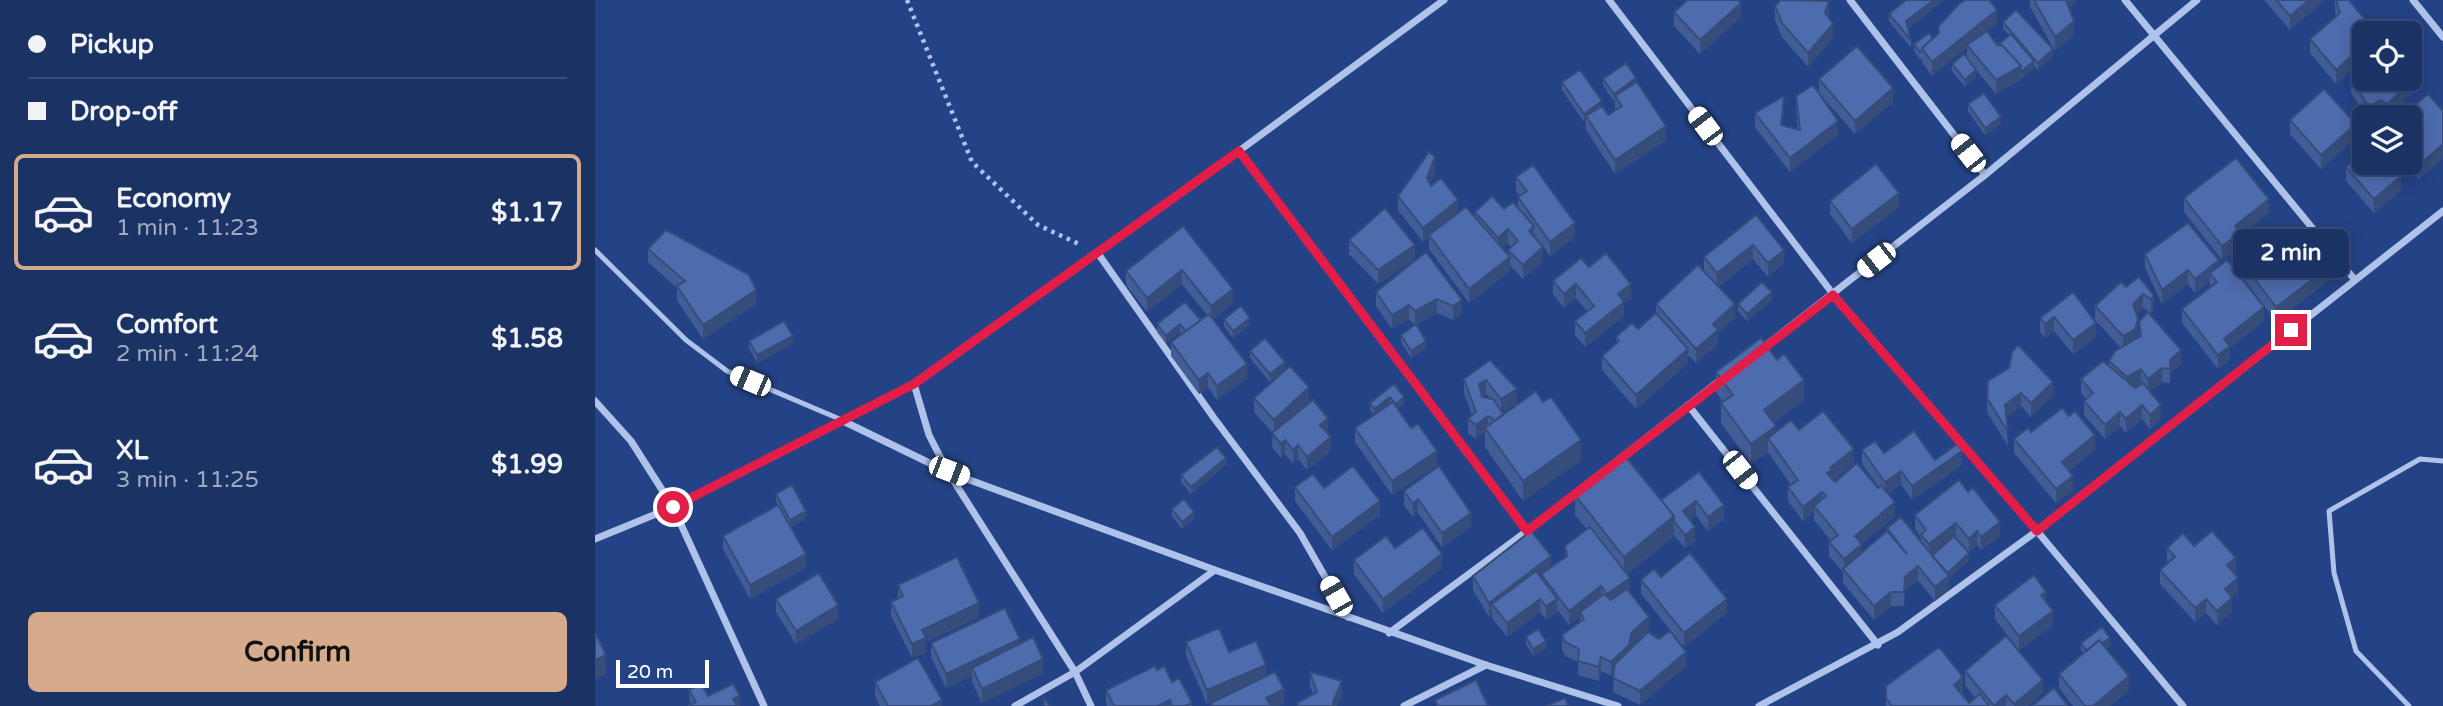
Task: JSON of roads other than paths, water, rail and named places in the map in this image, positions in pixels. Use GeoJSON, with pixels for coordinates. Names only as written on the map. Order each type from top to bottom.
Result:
{"type":"FeatureCollection","features":[{"type":"Feature","properties":{"kind":"street"},"geometry":{"type":"LineString","coordinates":[[595,539],[673,507],[914,384],[1444,0]]}},
{"type":"Feature","properties":{"kind":"street"},"geometry":{"type":"LineString","coordinates":[[1609,0],[1833,295],[2037,531],[2183,706]]}},
{"type":"Feature","properties":{"kind":"street"},"geometry":{"type":"LineString","coordinates":[[1850,0],[1985,175]]}},
{"type":"Feature","properties":{"kind":"street"},"geometry":{"type":"LineString","coordinates":[[2125,0],[2355,280]]}},
{"type":"Feature","properties":{"kind":"street"},"geometry":{"type":"LineString","coordinates":[[1755,354],[1985,175],[2197,0]]}},
{"type":"Feature","properties":{"kind":"street"},"geometry":{"type":"LineString","coordinates":[[2413,0],[2443,37]]}},
{"type":"Feature","properties":{"kind":"street"},"geometry":{"type":"LineString","coordinates":[[1239,151],[1527,531]]}},
{"type":"Feature","properties":{"kind":"street"},"geometry":{"type":"LineString","coordinates":[[1759,706],[1878,645],[2037,531],[2443,211]]}},
{"type":"Feature","properties":{"kind":"street"},"geometry":{"type":"LineString","coordinates":[[1097,252],[1214,418],[1300,533],[1348,617]]}},
{"type":"Feature","properties":{"kind":"street"},"geometry":{"type":"LineString","coordinates":[[1389,633],[1527,531],[1733,371]]}},
{"type":"Feature","properties":{"kind":"street"},"geometry":{"type":"LineString","coordinates":[[914,384],[929,435],[1075,672],[1091,706]]}},
{"type":"Feature","properties":{"kind":"street"},"geometry":{"type":"LineString","coordinates":[[595,401],[631,441],[673,507],[764,706]]}},
{"type":"Feature","properties":{"kind":"street"},"geometry":{"type":"LineString","coordinates":[[1688,405],[1878,645]]}},
{"type":"Feature","properties":{"kind":"street"},"geometry":{"type":"LineString","coordinates":[[843,421],[949,471],[1215,570],[1389,633],[1618,706]]}},
{"type":"Feature","properties":{"kind":"street"},"geometry":{"type":"LineString","coordinates":[[1015,706],[1075,672],[1215,570]]}},
{"type":"Feature","properties":{"kind":"street"},"geometry":{"type":"LineString","coordinates":[[1404,706],[1486,665]]}},
{"type":"Feature","properties":{"kind":"lane"},"geometry":{"type":"LineString","coordinates":[[595,250],[686,340],[727,371],[843,421]]}},
{"type":"Feature","properties":{"kind":"lane"},"geometry":{"type":"LineString","coordinates":[[2409,706],[2356,651],[2334,573],[2329,511],[2420,459],[2443,461]]}}]}
